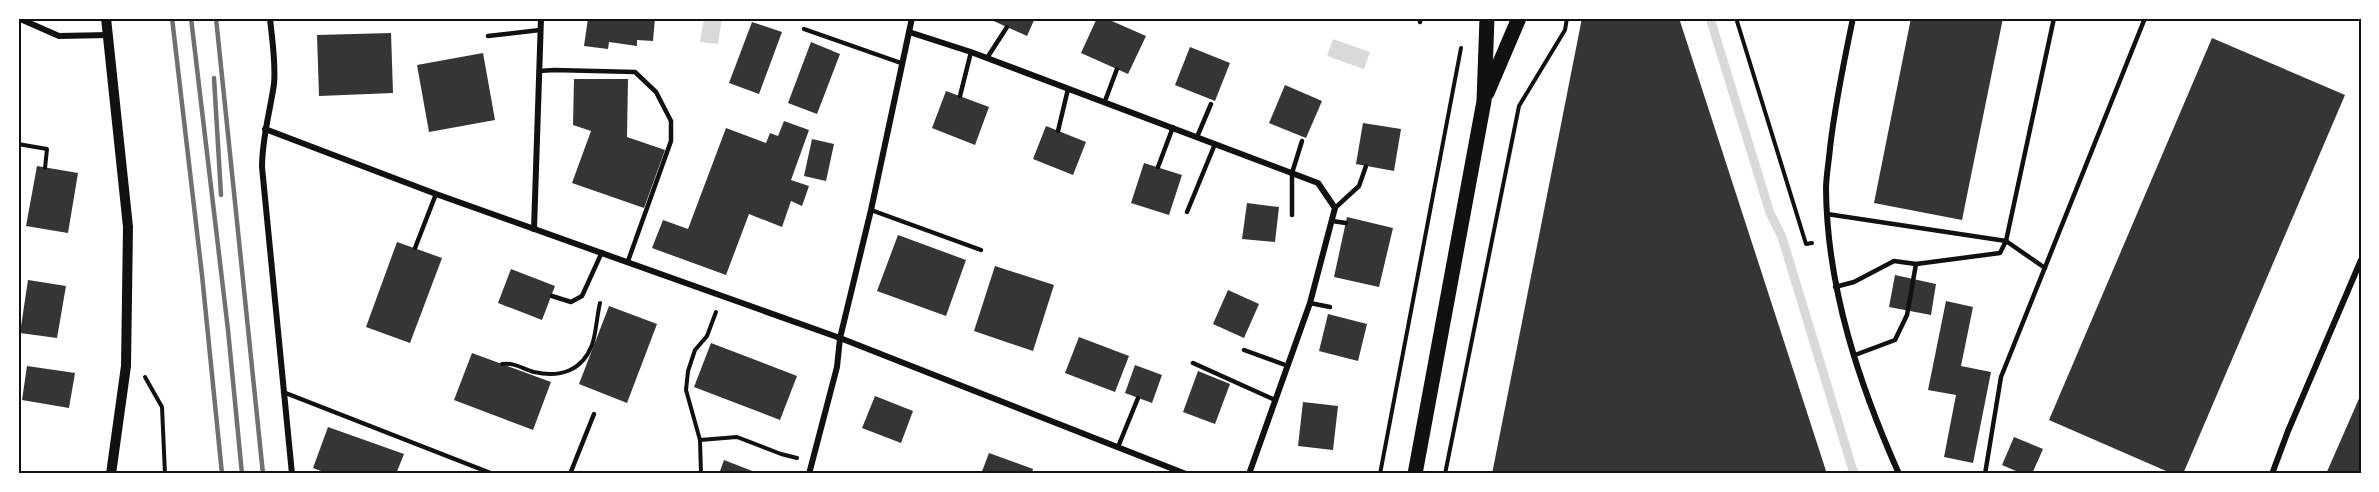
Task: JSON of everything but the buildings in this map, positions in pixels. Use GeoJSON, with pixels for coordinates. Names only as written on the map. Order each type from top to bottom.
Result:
{"type":"FeatureCollection","features":[{"type":"Feature","properties":{"kind":"main road"},"geometry":{"type":"LineString","coordinates":[[1415,474],[1484,101],[1487,18]]}},
{"type":"Feature","properties":{"kind":"main road"},"geometry":{"type":"LineString","coordinates":[[1484,101],[1519,18]]}},
{"type":"Feature","properties":{"kind":"street"},"geometry":{"type":"LineString","coordinates":[[18,18],[59,36],[109,35]]}},
{"type":"Feature","properties":{"kind":"street"},"geometry":{"type":"LineString","coordinates":[[106,18],[128,227],[126,366],[111,474]]}},
{"type":"Feature","properties":{"kind":"street"},"geometry":{"type":"LineString","coordinates":[[270,18],[274,69],[262,167],[292,474]]}},
{"type":"Feature","properties":{"kind":"street"},"geometry":{"type":"LineString","coordinates":[[534,229],[541,18]]}},
{"type":"Feature","properties":{"kind":"street"},"geometry":{"type":"LineString","coordinates":[[809,474],[837,367],[840,338],[871,210],[912,18]]}},
{"type":"Feature","properties":{"kind":"street"},"geometry":{"type":"LineString","coordinates":[[1853,18],[1835,108],[1826,187],[1829,241],[1835,286],[1855,355],[1877,425],[1899,474]]}},
{"type":"Feature","properties":{"kind":"street"},"geometry":{"type":"LineString","coordinates":[[909,32],[1105,101],[1318,183],[1335,208],[1332,221],[1310,303],[1249,474]]}},
{"type":"Feature","properties":{"kind":"street"},"geometry":{"type":"LineString","coordinates":[[265,129],[436,194],[840,338],[1186,474]]}},
{"type":"Feature","properties":{"kind":"street"},"geometry":{"type":"LineString","coordinates":[[2272,474],[2361,260]]}},
{"type":"Feature","properties":{"kind":"lane"},"geometry":{"type":"LineString","coordinates":[[1835,286],[1854,282],[1894,261],[1916,264],[2000,253],[2006,242],[2054,18]]}},
{"type":"Feature","properties":{"kind":"lane"},"geometry":{"type":"LineString","coordinates":[[1993,474],[1985,473],[2001,377],[2145,18]]}},
{"type":"Feature","properties":{"kind":"lane"},"geometry":{"type":"LineString","coordinates":[[987,58],[1007,27]]}},
{"type":"Feature","properties":{"kind":"lane"},"geometry":{"type":"LineString","coordinates":[[804,29],[901,63]]}},
{"type":"Feature","properties":{"kind":"lane"},"geometry":{"type":"LineString","coordinates":[[488,36],[540,30]]}},
{"type":"Feature","properties":{"kind":"lane"},"geometry":{"type":"LineString","coordinates":[[960,96],[971,52]]}},
{"type":"Feature","properties":{"kind":"lane"},"geometry":{"type":"LineString","coordinates":[[1105,101],[1117,69]]}},
{"type":"Feature","properties":{"kind":"lane"},"geometry":{"type":"LineString","coordinates":[[539,71],[635,72],[656,92],[671,121],[671,141],[628,261]]}},
{"type":"Feature","properties":{"kind":"lane"},"geometry":{"type":"LineString","coordinates":[[1058,131],[1068,89]]}},
{"type":"Feature","properties":{"kind":"lane"},"geometry":{"type":"LineString","coordinates":[[1197,137],[1211,104]]}},
{"type":"Feature","properties":{"kind":"lane"},"geometry":{"type":"LineString","coordinates":[[1158,167],[1173,127]]}},
{"type":"Feature","properties":{"kind":"lane"},"geometry":{"type":"LineString","coordinates":[[1292,215],[1292,173],[1302,141]]}},
{"type":"Feature","properties":{"kind":"lane"},"geometry":{"type":"LineString","coordinates":[[1187,212],[1215,144]]}},
{"type":"Feature","properties":{"kind":"lane"},"geometry":{"type":"LineString","coordinates":[[1335,208],[1359,186],[1366,166]]}},
{"type":"Feature","properties":{"kind":"lane"},"geometry":{"type":"LineString","coordinates":[[414,248],[436,194]]}},
{"type":"Feature","properties":{"kind":"lane"},"geometry":{"type":"LineString","coordinates":[[871,210],[981,250]]}},
{"type":"Feature","properties":{"kind":"lane"},"geometry":{"type":"LineString","coordinates":[[1827,214],[2006,242],[2045,268]]}},
{"type":"Feature","properties":{"kind":"lane"},"geometry":{"type":"LineString","coordinates":[[1332,221],[1346,223]]}},
{"type":"Feature","properties":{"kind":"lane"},"geometry":{"type":"LineString","coordinates":[[552,296],[571,302],[582,296],[602,252]]}},
{"type":"Feature","properties":{"kind":"lane"},"geometry":{"type":"LineString","coordinates":[[1855,355],[1895,340],[1907,315],[1916,264]]}},
{"type":"Feature","properties":{"kind":"lane"},"geometry":{"type":"LineString","coordinates":[[1310,303],[1330,307]]}},
{"type":"Feature","properties":{"kind":"lane"},"geometry":{"type":"LineString","coordinates":[[1244,350],[1288,366]]}},
{"type":"Feature","properties":{"kind":"lane"},"geometry":{"type":"LineString","coordinates":[[1193,363],[1275,400]]}},
{"type":"Feature","properties":{"kind":"lane"},"geometry":{"type":"LineString","coordinates":[[283,392],[493,474]]}},
{"type":"Feature","properties":{"kind":"lane"},"geometry":{"type":"LineString","coordinates":[[1118,447],[1138,398]]}},
{"type":"Feature","properties":{"kind":"lane"},"geometry":{"type":"LineString","coordinates":[[570,474],[594,414]]}},
{"type":"Feature","properties":{"kind":"path"},"geometry":{"type":"LineString","coordinates":[[1445,474],[1519,106],[1565,30],[1567,18]]}},
{"type":"Feature","properties":{"kind":"path"},"geometry":{"type":"LineString","coordinates":[[1736,18],[1806,244],[1829,241]]}},
{"type":"Feature","properties":{"kind":"path"},"geometry":{"type":"LineString","coordinates":[[1380,471],[1463,41]]}},
{"type":"Feature","properties":{"kind":"path"},"geometry":{"type":"LineString","coordinates":[[18,144],[47,149],[45,168]]}},
{"type":"Feature","properties":{"kind":"path"},"geometry":{"type":"LineString","coordinates":[[701,474],[700,440],[686,390],[688,371],[695,350],[707,336],[723,296]]}},
{"type":"Feature","properties":{"kind":"path"},"geometry":{"type":"LineString","coordinates":[[502,364],[518,365],[532,372],[551,375],[567,373],[578,365],[592,345],[601,301]]}},
{"type":"Feature","properties":{"kind":"path"},"geometry":{"type":"LineString","coordinates":[[142,370],[162,407],[165,474]]}},
{"type":"Feature","properties":{"kind":"path"},"geometry":{"type":"LineString","coordinates":[[700,440],[737,437],[781,454],[812,462]]}},
{"type":"Feature","properties":{"kind":"shaded area"},"geometry":{"type":"Polygon","coordinates":[[[704,18],[722,18],[718,44],[700,42],[704,18]]]}},
{"type":"Feature","properties":{"kind":"shaded area"},"geometry":{"type":"Polygon","coordinates":[[[1333,39],[1370,52],[1364,69],[1327,56],[1333,39]]]}},
{"type":"Feature","properties":{"kind":"waterway"},"geometry":{"type":"LineString","coordinates":[[1710,18],[1770,213],[1782,237],[1854,474]]}},
{"type":"Feature","properties":{"kind":"railway"},"geometry":{"type":"LineString","coordinates":[[172,18],[202,275],[222,474]]}},
{"type":"Feature","properties":{"kind":"railway"},"geometry":{"type":"LineString","coordinates":[[191,18],[228,330],[242,474]]}},
{"type":"Feature","properties":{"kind":"railway"},"geometry":{"type":"LineString","coordinates":[[216,18],[263,474]]}},
{"type":"Feature","properties":{"kind":"railway"},"geometry":{"type":"LineString","coordinates":[[214,78],[221,195]]}}]}
